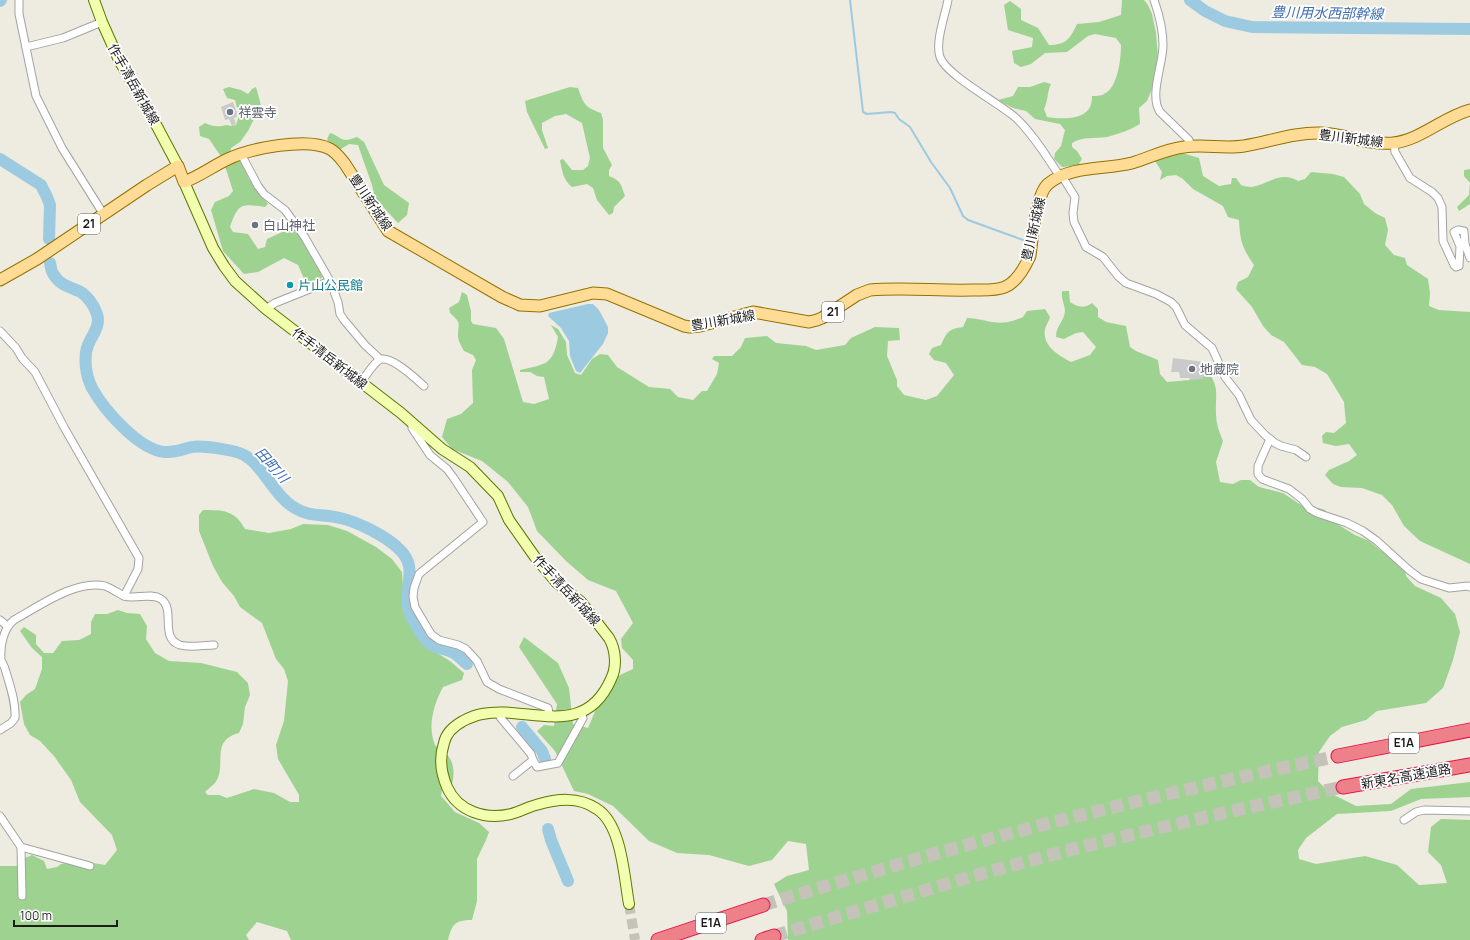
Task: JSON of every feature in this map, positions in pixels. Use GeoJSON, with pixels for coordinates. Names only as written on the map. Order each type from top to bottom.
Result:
{"type":"FeatureCollection","features":[{"type":"Feature","properties":{"kind":"highway","name":"E1A"},"geometry":{"type":"LineString","coordinates":[[1338,756],[1470,730]]}},
{"type":"Feature","properties":{"kind":"highway","name":"新東名高速道路"},"geometry":{"type":"LineString","coordinates":[[1342,787],[1470,764]]}},
{"type":"Feature","properties":{"kind":"highway","name":"E1A"},"geometry":{"type":"LineString","coordinates":[[658,940],[763,905]]}},
{"type":"Feature","properties":{"kind":"main road","name":"作手清岳新城線"},"geometry":{"type":"LineString","coordinates":[[94,0],[119,60],[178,166]]}},
{"type":"Feature","properties":{"kind":"main road","name":"豊川新城線"},"geometry":{"type":"LineString","coordinates":[[184,182],[241,154],[283,145],[320,145],[331,149],[346,164],[388,231],[502,297],[520,305],[540,306],[593,293],[607,294],[684,326],[690,327],[718,322],[753,312],[809,322],[822,318],[857,295],[870,290],[991,290],[1006,287],[1020,273],[1030,256],[1041,193],[1048,184],[1062,176],[1085,169],[1130,163],[1182,147],[1236,147],[1306,133],[1322,133],[1369,143],[1394,143],[1417,135],[1459,113],[1470,110]]}},
{"type":"Feature","properties":{"kind":"main road"},"geometry":{"type":"LineString","coordinates":[[178,166],[184,182]]}},
{"type":"Feature","properties":{"kind":"main road","name":"21"},"geometry":{"type":"LineString","coordinates":[[0,280],[37,259],[147,185],[178,166]]}},
{"type":"Feature","properties":{"kind":"main road","name":"作手清岳新城線"},"geometry":{"type":"LineString","coordinates":[[184,182],[204,229],[224,266],[235,281],[266,309],[412,422],[442,449],[470,467],[498,496],[510,520],[535,557],[556,582],[581,602],[610,638],[615,654],[613,676],[608,688],[591,706],[581,712],[565,716],[550,717],[500,713],[483,714],[454,726],[444,742],[441,758],[443,778],[450,794],[462,807],[478,814],[497,816],[511,814],[543,803],[572,799],[586,803],[598,809],[608,820],[615,834],[621,857],[629,904]]}},
{"type":"Feature","properties":{"kind":"street"},"geometry":{"type":"LineString","coordinates":[[19,0],[19,14],[36,96],[62,148],[104,214]]}},
{"type":"Feature","properties":{"kind":"street"},"geometry":{"type":"LineString","coordinates":[[948,0],[938,50],[945,67],[1005,108],[1018,120],[1057,172],[1062,176],[1075,197],[1073,213],[1074,222],[1086,247],[1103,257],[1118,276],[1126,283],[1156,294],[1171,302],[1176,307],[1185,325],[1212,348],[1225,377],[1238,395],[1251,420],[1270,439],[1281,446],[1300,452],[1306,457]]}},
{"type":"Feature","properties":{"kind":"street"},"geometry":{"type":"LineString","coordinates":[[1153,1],[1160,24],[1163,43],[1162,58],[1156,90],[1156,106],[1160,112],[1189,140],[1191,146]]}},
{"type":"Feature","properties":{"kind":"street"},"geometry":{"type":"LineString","coordinates":[[26,47],[58,40],[102,22]]}},
{"type":"Feature","properties":{"kind":"street"},"geometry":{"type":"LineString","coordinates":[[1394,143],[1395,152],[1410,178],[1432,192],[1438,198],[1442,207],[1443,241],[1454,265],[1456,267],[1459,266],[1460,246],[1454,232],[1458,230],[1464,230],[1465,244],[1470,258]]}},
{"type":"Feature","properties":{"kind":"street"},"geometry":{"type":"LineString","coordinates":[[241,154],[258,186],[264,194],[285,210],[295,222],[330,281],[340,314],[365,345],[380,359],[390,360],[400,366],[424,386]]}},
{"type":"Feature","properties":{"kind":"street"},"geometry":{"type":"LineString","coordinates":[[266,309],[275,303],[330,281]]}},
{"type":"Feature","properties":{"kind":"street"},"geometry":{"type":"LineString","coordinates":[[0,331],[35,372],[65,429],[139,558],[138,569],[124,596]]}},
{"type":"Feature","properties":{"kind":"street"},"geometry":{"type":"LineString","coordinates":[[361,382],[380,359]]}},
{"type":"Feature","properties":{"kind":"street"},"geometry":{"type":"LineString","coordinates":[[412,422],[412,428],[430,455],[450,473],[483,522],[419,574],[414,588],[413,597],[415,607],[431,634],[439,640],[458,645],[466,649],[477,661],[487,682],[499,689],[548,708],[550,717]]}},
{"type":"Feature","properties":{"kind":"street"},"geometry":{"type":"LineString","coordinates":[[1270,439],[1258,466],[1258,474],[1262,479],[1289,489],[1302,499],[1310,509],[1317,513],[1347,523],[1363,531],[1377,541],[1421,579],[1449,588],[1470,587]]}},
{"type":"Feature","properties":{"kind":"street"},"geometry":{"type":"LineString","coordinates":[[0,730],[11,723],[15,718],[11,688],[1,659],[0,651],[7,626],[14,620],[72,590],[100,585],[131,598],[149,596],[157,597],[163,600],[167,607],[170,637],[175,642],[186,646],[214,645]]}},
{"type":"Feature","properties":{"kind":"street"},"geometry":{"type":"LineString","coordinates":[[0,620],[7,626]]}},
{"type":"Feature","properties":{"kind":"street"},"geometry":{"type":"LineString","coordinates":[[500,713],[500,717],[531,754],[537,767],[558,763],[583,718],[581,712]]}},
{"type":"Feature","properties":{"kind":"street"},"geometry":{"type":"LineString","coordinates":[[513,776],[533,760]]}},
{"type":"Feature","properties":{"kind":"street"},"geometry":{"type":"LineString","coordinates":[[1404,820],[1416,812],[1424,810],[1470,811]]}},
{"type":"Feature","properties":{"kind":"street"},"geometry":{"type":"LineString","coordinates":[[0,816],[21,847],[22,896]]}},
{"type":"Feature","properties":{"kind":"street"},"geometry":{"type":"LineString","coordinates":[[21,847],[90,866]]}},
{"type":"Feature","properties":{"kind":"shaded area"},"geometry":{"type":"Polygon","coordinates":[[[233,102],[238,116],[234,118],[236,124],[232,126],[229,119],[225,120],[221,107],[233,102]]]}},
{"type":"Feature","properties":{"kind":"shaded area"},"geometry":{"type":"Polygon","coordinates":[[[1173,358],[1205,362],[1204,383],[1191,383],[1189,378],[1180,378],[1179,372],[1171,372],[1173,358]]]}},
{"type":"Feature","properties":{"kind":"green space"},"geometry":{"type":"Polygon","coordinates":[[[1122,0],[1144,0],[1152,14],[1156,33],[1158,57],[1152,89],[1147,101],[1139,108],[1140,124],[1124,132],[1107,137],[1085,139],[1072,143],[1072,147],[1077,151],[1082,159],[1078,165],[1062,167],[1054,159],[1055,153],[1061,146],[1065,130],[1060,124],[1035,119],[1026,111],[1013,108],[998,100],[1013,96],[1018,87],[1030,87],[1044,82],[1051,84],[1044,109],[1047,117],[1062,118],[1079,116],[1088,110],[1092,96],[1103,95],[1113,86],[1118,72],[1121,45],[1116,38],[1095,34],[1088,36],[1067,52],[1045,53],[1031,64],[1021,67],[1014,63],[1012,51],[1032,47],[1033,38],[1008,30],[1004,5],[1010,1],[1021,9],[1021,20],[1038,28],[1049,45],[1055,45],[1067,40],[1077,24],[1099,22],[1121,15],[1122,0]]]}},
{"type":"Feature","properties":{"kind":"green space"},"geometry":{"type":"Polygon","coordinates":[[[229,87],[241,90],[248,94],[256,87],[261,105],[248,131],[240,142],[231,148],[230,154],[222,158],[209,139],[200,136],[199,127],[205,123],[216,126],[236,125],[239,116],[235,100],[227,98],[223,89],[229,87]]]}},
{"type":"Feature","properties":{"kind":"green space"},"geometry":{"type":"Polygon","coordinates":[[[570,87],[578,88],[585,104],[591,109],[601,113],[603,120],[603,148],[612,165],[609,170],[609,176],[620,183],[625,196],[614,207],[613,213],[609,215],[597,200],[593,188],[587,184],[572,187],[562,171],[560,160],[563,159],[572,170],[583,170],[588,166],[590,158],[582,123],[566,114],[555,116],[542,123],[542,130],[548,148],[545,149],[527,112],[525,101],[570,87]]]}},
{"type":"Feature","properties":{"kind":"green space"},"geometry":{"type":"Polygon","coordinates":[[[330,133],[344,140],[357,137],[364,142],[384,185],[409,203],[407,215],[398,223],[375,198],[358,145],[349,144],[341,149],[331,145],[327,139],[330,133]]]}},
{"type":"Feature","properties":{"kind":"green space"},"geometry":{"type":"Polygon","coordinates":[[[1182,153],[1199,158],[1203,176],[1219,186],[1231,184],[1232,178],[1236,178],[1241,185],[1250,187],[1257,186],[1274,179],[1286,177],[1298,181],[1305,179],[1311,172],[1333,174],[1344,177],[1360,194],[1364,204],[1375,213],[1385,218],[1388,230],[1385,245],[1394,255],[1405,258],[1407,265],[1428,279],[1430,293],[1429,306],[1439,310],[1470,312],[1470,564],[1420,541],[1404,526],[1392,505],[1382,495],[1362,488],[1341,487],[1333,484],[1325,475],[1329,470],[1349,461],[1357,455],[1349,444],[1336,446],[1323,443],[1322,436],[1326,432],[1334,433],[1346,423],[1344,402],[1327,374],[1315,367],[1302,365],[1284,342],[1271,335],[1263,326],[1252,307],[1236,289],[1238,282],[1248,277],[1254,265],[1242,244],[1239,220],[1228,217],[1223,206],[1193,189],[1183,179],[1176,175],[1167,176],[1160,180],[1162,172],[1155,161],[1161,157],[1182,153]]]}},
{"type":"Feature","properties":{"kind":"green space"},"geometry":{"type":"Polygon","coordinates":[[[240,159],[249,179],[268,204],[265,207],[250,205],[241,207],[235,214],[230,227],[233,232],[248,234],[258,249],[265,247],[267,239],[291,228],[311,251],[321,271],[322,278],[306,283],[298,265],[284,258],[258,272],[244,274],[223,251],[211,210],[215,202],[229,196],[233,191],[225,166],[240,159]]]}},
{"type":"Feature","properties":{"kind":"green space"},"geometry":{"type":"Polygon","coordinates":[[[1470,169],[1470,183],[1464,176],[1464,170],[1470,169]]]}},
{"type":"Feature","properties":{"kind":"green space"},"geometry":{"type":"Polygon","coordinates":[[[1470,183],[1470,204],[1459,211],[1457,207],[1469,195],[1470,183]]]}},
{"type":"Feature","properties":{"kind":"green space"},"geometry":{"type":"Polygon","coordinates":[[[1062,291],[1069,291],[1070,302],[1081,307],[1092,303],[1098,309],[1098,317],[1106,322],[1126,326],[1130,347],[1158,360],[1160,374],[1167,382],[1202,379],[1208,372],[1216,387],[1217,421],[1223,441],[1216,462],[1220,482],[1233,484],[1241,480],[1250,480],[1259,487],[1283,493],[1304,507],[1325,510],[1334,522],[1355,535],[1369,541],[1404,566],[1406,576],[1415,586],[1441,598],[1455,614],[1460,632],[1453,660],[1443,688],[1426,703],[1377,711],[1366,720],[1342,727],[1330,736],[1319,752],[1318,781],[1330,793],[1356,806],[1391,804],[1411,789],[1470,782],[1470,797],[1421,799],[1391,811],[1337,814],[1306,838],[1298,850],[1299,859],[1316,864],[1365,856],[1397,865],[1419,885],[1447,883],[1441,865],[1428,852],[1431,827],[1441,819],[1470,820],[1470,940],[788,940],[787,911],[774,884],[787,876],[809,870],[806,844],[788,841],[772,860],[749,866],[709,855],[677,853],[649,841],[613,806],[588,794],[574,791],[555,751],[537,731],[544,725],[554,726],[557,704],[519,647],[524,637],[558,663],[569,688],[573,724],[588,728],[596,709],[610,694],[618,676],[633,669],[633,660],[622,648],[621,639],[633,623],[616,591],[588,580],[566,561],[537,531],[528,507],[508,482],[482,461],[452,449],[442,437],[447,419],[461,414],[473,403],[472,370],[476,360],[473,355],[464,351],[461,346],[458,338],[458,321],[450,313],[449,308],[459,302],[462,292],[467,295],[471,311],[471,321],[473,324],[496,328],[504,339],[523,402],[534,404],[549,399],[544,377],[537,376],[530,372],[520,372],[520,370],[542,365],[550,359],[558,337],[551,325],[558,329],[566,342],[567,355],[575,373],[581,375],[592,359],[600,354],[608,355],[617,367],[649,387],[670,389],[678,397],[693,400],[702,391],[707,391],[717,374],[719,363],[712,359],[714,356],[732,356],[741,347],[745,338],[767,336],[776,343],[806,346],[816,350],[845,345],[851,338],[875,327],[899,328],[900,340],[888,341],[887,356],[897,380],[897,386],[904,395],[926,400],[937,396],[954,375],[946,363],[934,360],[929,354],[932,348],[941,345],[951,330],[963,327],[967,318],[1003,323],[1023,317],[1027,311],[1045,309],[1050,317],[1045,329],[1048,345],[1056,353],[1071,362],[1090,355],[1096,347],[1083,332],[1076,333],[1064,339],[1056,337],[1057,329],[1065,314],[1062,291]]]}},
{"type":"Feature","properties":{"kind":"green space"},"geometry":{"type":"Polygon","coordinates":[[[203,510],[228,512],[237,518],[245,529],[269,533],[291,529],[303,524],[328,525],[347,531],[376,547],[392,559],[402,572],[405,612],[411,626],[424,645],[450,661],[464,673],[462,680],[443,687],[434,708],[432,730],[435,745],[448,756],[452,763],[453,771],[452,784],[442,789],[441,796],[455,812],[479,823],[489,832],[477,859],[477,901],[472,920],[462,921],[455,924],[451,930],[448,940],[291,940],[287,931],[257,922],[246,935],[249,940],[0,940],[0,866],[22,866],[25,858],[32,855],[44,861],[47,869],[57,867],[61,864],[81,861],[105,865],[117,850],[112,835],[80,802],[71,780],[54,756],[40,741],[30,735],[24,724],[20,702],[26,695],[35,689],[42,669],[42,657],[32,648],[20,631],[24,627],[36,635],[36,644],[44,653],[53,653],[62,641],[79,640],[91,634],[91,622],[95,614],[107,614],[118,610],[127,613],[140,614],[147,626],[146,639],[155,653],[169,661],[201,663],[237,672],[248,683],[250,695],[245,707],[243,724],[239,733],[230,737],[224,742],[221,754],[219,776],[215,783],[205,792],[208,795],[219,795],[227,798],[254,789],[274,793],[290,802],[299,802],[299,795],[278,759],[276,745],[284,721],[288,681],[284,669],[276,659],[262,623],[240,607],[234,596],[222,582],[213,566],[199,531],[199,515],[203,510]]]}},
{"type":"Feature","properties":{"kind":"water"},"geometry":{"type":"Polygon","coordinates":[[[593,304],[599,310],[608,327],[608,333],[603,344],[580,373],[576,371],[570,356],[569,341],[561,328],[548,316],[549,313],[593,304]]]}},
{"type":"Feature","properties":{"kind":"waterway"},"geometry":{"type":"LineString","coordinates":[[850,0],[863,112],[867,114],[895,113],[899,119],[910,127],[931,162],[950,188],[963,216],[968,220],[1023,240]]}},
{"type":"Feature","properties":{"kind":"waterway","name":"豊川用水西部幹線"},"geometry":{"type":"LineString","coordinates":[[1190,0],[1205,11],[1225,21],[1252,27],[1470,29]]}},
{"type":"Feature","properties":{"kind":"waterway","name":"田町川"},"geometry":{"type":"LineString","coordinates":[[0,159],[41,185],[50,205],[49,239]]}},
{"type":"Feature","properties":{"kind":"waterway","name":"田町川"},"geometry":{"type":"LineString","coordinates":[[50,263],[52,272],[56,278],[65,285],[85,295],[96,311],[98,318],[96,330],[86,350],[85,361],[87,373],[92,388],[105,407],[123,428],[144,444],[155,450],[169,452],[192,447],[203,447],[218,448],[240,453],[251,460],[281,496],[300,511],[347,520],[371,530],[387,539],[405,555],[408,562],[410,576],[408,606],[418,629],[430,644],[454,653],[467,664]]}},
{"type":"Feature","properties":{"kind":"waterway","name":"田町川"},"geometry":{"type":"LineString","coordinates":[[522,727],[542,751],[545,759]]}},
{"type":"Feature","properties":{"kind":"waterway","name":"田町川"},"geometry":{"type":"LineString","coordinates":[[548,829],[568,881]]}},
{"type":"Feature","properties":{"kind":"tunnel"},"geometry":{"type":"LineString","coordinates":[[763,905],[922,857],[1043,825],[1190,789],[1338,756]]}},
{"type":"Feature","properties":{"kind":"tunnel"},"geometry":{"type":"LineString","coordinates":[[774,936],[973,876],[1065,851],[1250,807],[1343,787]]}},
{"type":"Feature","properties":{"kind":"tunnel"},"geometry":{"type":"LineString","coordinates":[[629,904],[635,940]]}},
{"type":"Feature","properties":{"kind":"place","name":"祥雲寺"},"geometry":{"type":"Point","coordinates":[230,112]}},
{"type":"Feature","properties":{"kind":"place","name":"白山神社"},"geometry":{"type":"Point","coordinates":[255,225]}},
{"type":"Feature","properties":{"kind":"place","name":"片山公民館"},"geometry":{"type":"Point","coordinates":[290,285]}},
{"type":"Feature","properties":{"kind":"place","name":"地蔵院"},"geometry":{"type":"Point","coordinates":[1192,369]}}]}
